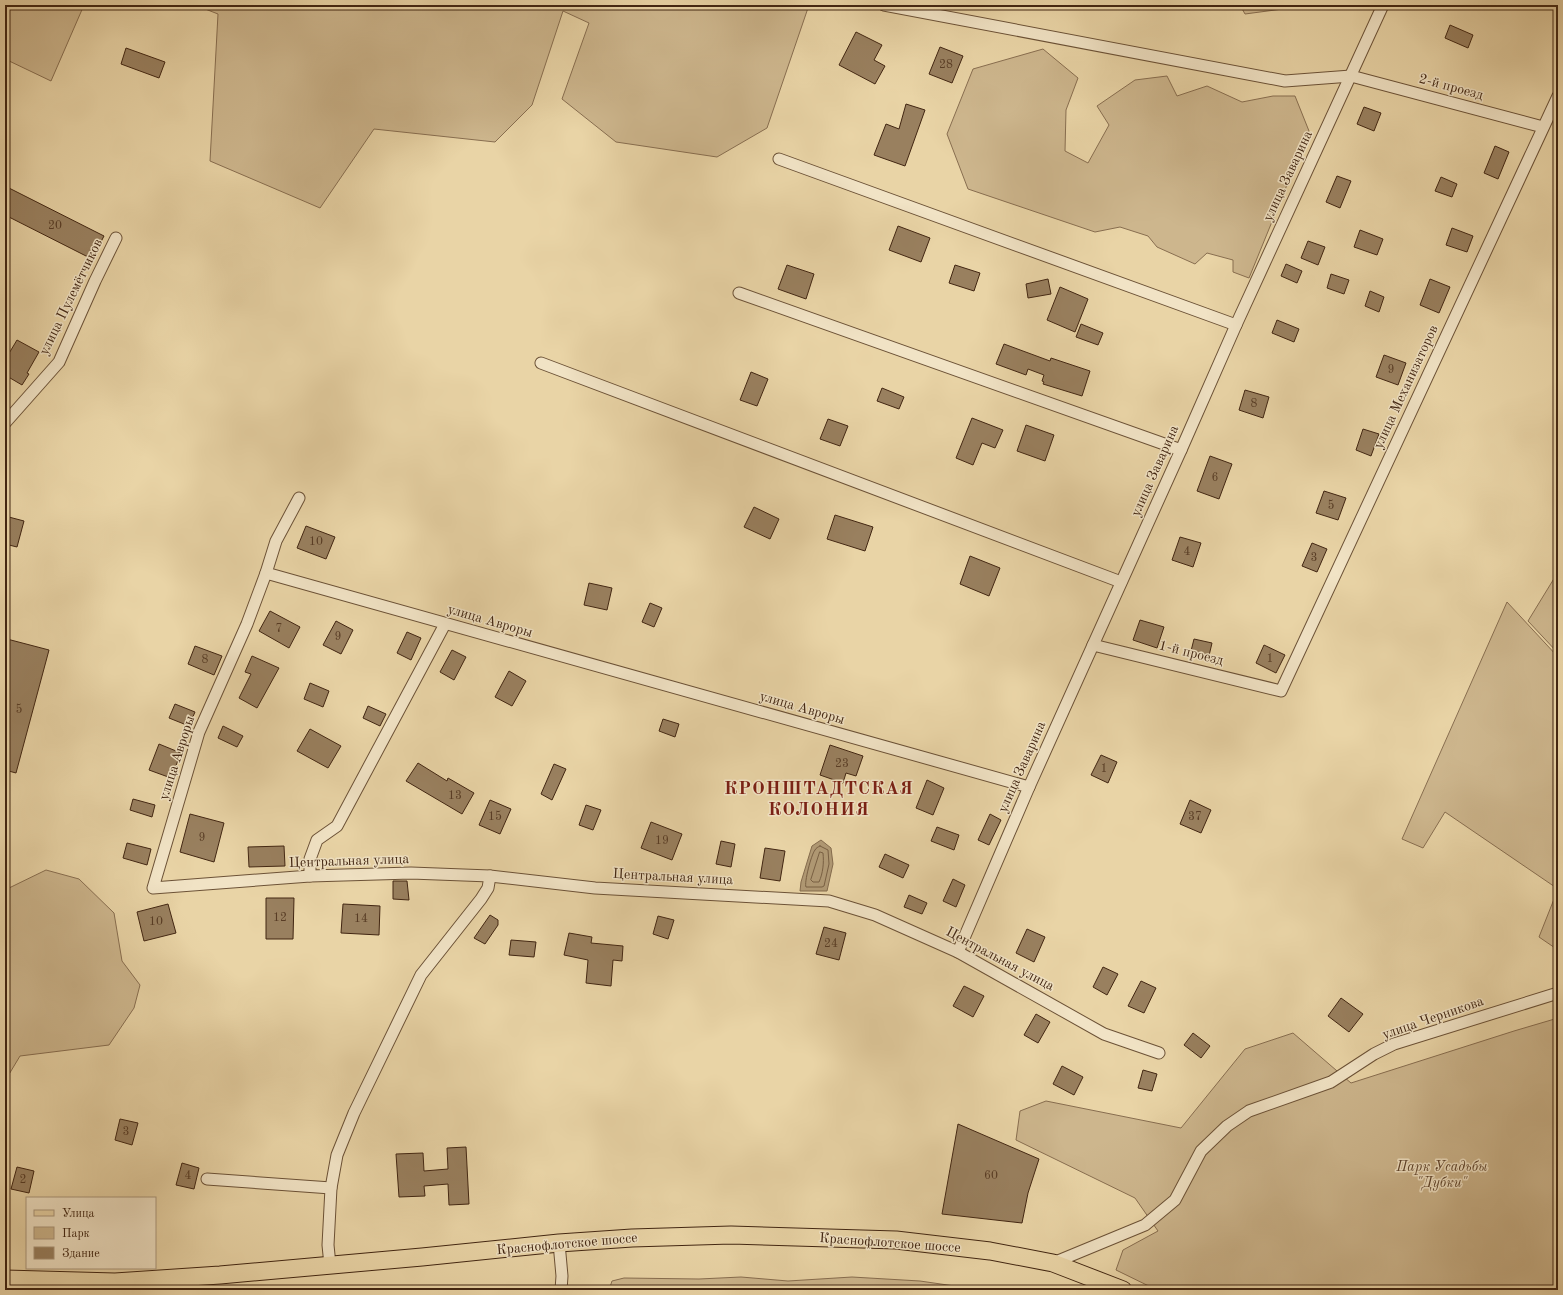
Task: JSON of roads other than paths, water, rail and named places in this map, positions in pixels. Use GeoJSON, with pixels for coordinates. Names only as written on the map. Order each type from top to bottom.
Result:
{"type":"FeatureCollection","features":[{"type":"Feature","properties":{"kind":"main road","name":"Краснофлотское шоссе"},"geometry":{"type":"LineString","coordinates":[[5,1279],[115,1282],[220,1275],[493,1250],[559,1242],[731,1235],[896,1240],[990,1251],[1053,1264],[1123,1290]]}},
{"type":"Feature","properties":{"kind":"street","name":"2-й проезд"},"geometry":{"type":"LineString","coordinates":[[884,5],[1284,81],[1351,76],[1543,127]]}},
{"type":"Feature","properties":{"kind":"street","name":"улица Заварина"},"geometry":{"type":"LineString","coordinates":[[958,952],[1029,787],[1236,325],[1383,5]]}},
{"type":"Feature","properties":{"kind":"street","name":"улица Механизаторов"},"geometry":{"type":"LineString","coordinates":[[1281,691],[1558,96]]}},
{"type":"Feature","properties":{"kind":"street"},"geometry":{"type":"LineString","coordinates":[[779,159],[1236,325]]}},
{"type":"Feature","properties":{"kind":"street","name":"улица Пулемётчиков"},"geometry":{"type":"LineString","coordinates":[[5,424],[59,362],[116,238]]}},
{"type":"Feature","properties":{"kind":"street"},"geometry":{"type":"LineString","coordinates":[[739,293],[1181,450]]}},
{"type":"Feature","properties":{"kind":"street"},"geometry":{"type":"LineString","coordinates":[[541,363],[1121,582]]}},
{"type":"Feature","properties":{"kind":"street"},"geometry":{"type":"LineString","coordinates":[[266,574],[276,541],[300,498]]}},
{"type":"Feature","properties":{"kind":"street","name":"улица Авроры"},"geometry":{"type":"LineString","coordinates":[[153,888],[199,732],[266,574],[1029,787]]}},
{"type":"Feature","properties":{"kind":"street"},"geometry":{"type":"LineString","coordinates":[[310,876],[310,859],[316,840],[337,826],[445,624]]}},
{"type":"Feature","properties":{"kind":"street","name":"1-й проезд"},"geometry":{"type":"LineString","coordinates":[[1093,645],[1281,691]]}},
{"type":"Feature","properties":{"kind":"street","name":"Центральная улица"},"geometry":{"type":"LineString","coordinates":[[153,888],[310,876],[411,873],[490,876],[595,888],[828,901],[875,915],[958,952],[1104,1034],[1159,1053]]}},
{"type":"Feature","properties":{"kind":"street"},"geometry":{"type":"LineString","coordinates":[[330,1265],[328,1246],[331,1188],[338,1155],[354,1113],[421,975],[481,899],[488,888],[490,876]]}},
{"type":"Feature","properties":{"kind":"street","name":"улица Черникова"},"geometry":{"type":"LineString","coordinates":[[1053,1264],[1145,1224],[1175,1200],[1201,1151],[1227,1126],[1249,1111],[1331,1082],[1374,1054],[1394,1044],[1558,993]]}},
{"type":"Feature","properties":{"kind":"street"},"geometry":{"type":"LineString","coordinates":[[207,1179],[331,1188]]}},
{"type":"Feature","properties":{"kind":"street"},"geometry":{"type":"LineString","coordinates":[[559,1242],[562,1290]]}},
{"type":"Feature","properties":{"kind":"water"},"geometry":{"type":"Polygon","coordinates":[[[821,840],[831,848],[833,864],[827,891],[800,891],[801,882],[812,846],[821,840]]]}},
{"type":"Feature","properties":{"kind":"district","name":"КРОНШТАДТСКАЯ КОЛОНИЯ"},"geometry":{"type":"Point","coordinates":[819,799]}},
{"type":"Feature","properties":{"kind":"park label","name":"Парк Усадьбы \"Дубки\""},"geometry":{"type":"Point","coordinates":[1442,1176]}}]}
